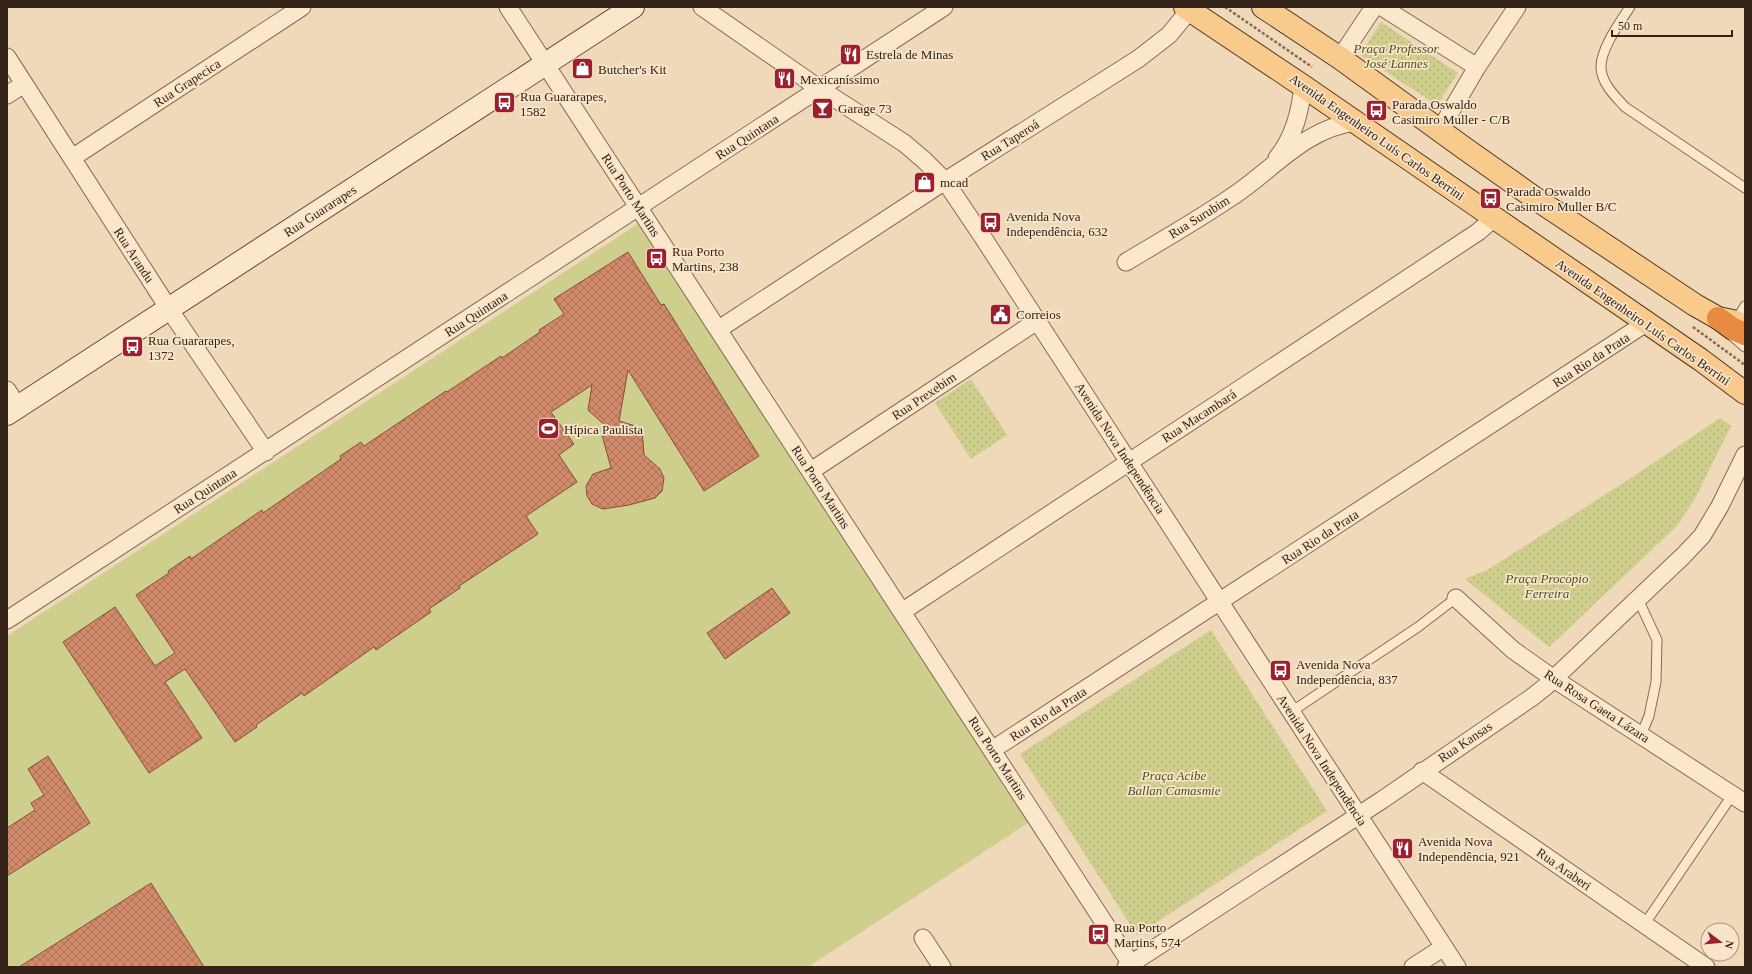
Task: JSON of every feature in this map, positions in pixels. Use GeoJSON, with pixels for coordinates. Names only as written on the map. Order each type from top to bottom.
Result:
{"type":"FeatureCollection","features":[{"type":"Feature","properties":{"kind":"main road"},"geometry":{"type":"LineString","coordinates":[[1263,7],[1340,58],[1539,201],[1695,305],[1738,321]]}},
{"type":"Feature","properties":{"kind":"main road","name":"Avenida Engenheiro Luís Carlos Berrini"},"geometry":{"type":"LineString","coordinates":[[1189,8],[1356,122],[1745,393]]}},
{"type":"Feature","properties":{"kind":"street","name":"Rua Grapecica"},"geometry":{"type":"LineString","coordinates":[[72,158],[302,7]]}},
{"type":"Feature","properties":{"kind":"street","name":"Rua Porto Martins"},"geometry":{"type":"LineString","coordinates":[[508,7],[903,612],[1130,966]]}},
{"type":"Feature","properties":{"kind":"street","name":"Rua Guararapes"},"geometry":{"type":"LineString","coordinates":[[11,404],[169,309],[633,7]]}},
{"type":"Feature","properties":{"kind":"street","name":"Avenida Nova Independência"},"geometry":{"type":"LineString","coordinates":[[702,7],[820,89],[904,143],[945,181],[1456,967]]}},
{"type":"Feature","properties":{"kind":"street","name":"Rua Quintana"},"geometry":{"type":"LineString","coordinates":[[7,620],[639,208],[944,7]]}},
{"type":"Feature","properties":{"kind":"street"},"geometry":{"type":"LineString","coordinates":[[1340,58],[1374,7]]}},
{"type":"Feature","properties":{"kind":"street"},"geometry":{"type":"LineString","coordinates":[[1382,7],[1477,67]]}},
{"type":"Feature","properties":{"kind":"street"},"geometry":{"type":"LineString","coordinates":[[1440,130],[1477,67],[1517,7]]}},
{"type":"Feature","properties":{"kind":"street","name":"Rua Taperoá"},"geometry":{"type":"LineString","coordinates":[[719,329],[945,181],[1138,60],[1169,35],[1189,8]]}},
{"type":"Feature","properties":{"kind":"street","name":"Rua Arandu"},"geometry":{"type":"LineString","coordinates":[[7,57],[169,309],[266,452]]}},
{"type":"Feature","properties":{"kind":"street"},"geometry":{"type":"LineString","coordinates":[[7,95],[24,84]]}},
{"type":"Feature","properties":{"kind":"street","name":"Rua Surubim"},"geometry":{"type":"LineString","coordinates":[[1269,167],[1283,149],[1293,130],[1300,105],[1303,86]]}},
{"type":"Feature","properties":{"kind":"street","name":"Rua Surubim"},"geometry":{"type":"LineString","coordinates":[[1126,262],[1231,198],[1269,167],[1319,133],[1337,125],[1356,122]]}},
{"type":"Feature","properties":{"kind":"street","name":"Rua Macambará"},"geometry":{"type":"LineString","coordinates":[[903,612],[1478,232],[1494,218]]}},
{"type":"Feature","properties":{"kind":"street","name":"Rua Prexebim"},"geometry":{"type":"LineString","coordinates":[[811,471],[1037,321]]}},
{"type":"Feature","properties":{"kind":"street","name":"Rua Rio da Prata"},"geometry":{"type":"LineString","coordinates":[[992,750],[1646,323]]}},
{"type":"Feature","properties":{"kind":"street","name":"Rua Kansas"},"geometry":{"type":"LineString","coordinates":[[1130,966],[1382,800],[1422,771],[1531,698],[1554,679],[1702,536],[1720,506],[1745,455]]}},
{"type":"Feature","properties":{"kind":"street","name":"Rua Rosa Gaeta Lázara"},"geometry":{"type":"LineString","coordinates":[[1456,598],[1513,650],[1554,679],[1739,798]]}},
{"type":"Feature","properties":{"kind":"street","name":"Rua Araberi"},"geometry":{"type":"LineString","coordinates":[[1422,771],[1706,967]]}},
{"type":"Feature","properties":{"kind":"street"},"geometry":{"type":"LineString","coordinates":[[923,938],[942,967]]}},
{"type":"Feature","properties":{"kind":"street"},"geometry":{"type":"LineString","coordinates":[[1413,967],[1444,948]]}},
{"type":"Feature","properties":{"kind":"lane"},"geometry":{"type":"LineString","coordinates":[[1630,7],[1605,49],[1601,67],[1604,79],[1611,93],[1625,107],[1745,188]]}},
{"type":"Feature","properties":{"kind":"lane"},"geometry":{"type":"LineString","coordinates":[[1695,305],[1745,347]]}},
{"type":"Feature","properties":{"kind":"lane"},"geometry":{"type":"LineString","coordinates":[[1291,712],[1418,627],[1456,598]]}},
{"type":"Feature","properties":{"kind":"lane"},"geometry":{"type":"LineString","coordinates":[[1638,599],[1658,640],[1656,682],[1649,716],[1641,735]]}},
{"type":"Feature","properties":{"kind":"lane"},"geometry":{"type":"LineString","coordinates":[[1644,925],[1739,798]]}},
{"type":"Feature","properties":{"kind":"green space","name":"Praça Professor José Lannes"},"geometry":{"type":"Polygon","coordinates":[[[1381,22],[1458,73],[1437,105],[1360,55],[1381,22]]]}},
{"type":"Feature","properties":{"kind":"green space","name":"Hípica Paulista"},"geometry":{"type":"Polygon","coordinates":[[[641,222],[1028,823],[808,967],[7,967],[7,636],[641,222]]]}},
{"type":"Feature","properties":{"kind":"green space"},"geometry":{"type":"Polygon","coordinates":[[[971,379],[1007,435],[971,459],[935,403],[971,379]]]}},
{"type":"Feature","properties":{"kind":"green space","name":"Praça Procópio Ferreira"},"geometry":{"type":"Polygon","coordinates":[[[1720,418],[1731,426],[1696,497],[1677,526],[1549,647],[1465,579],[1489,569],[1634,476],[1720,418]]]}},
{"type":"Feature","properties":{"kind":"green space","name":"Praça Acibe Ballan Camasmie"},"geometry":{"type":"Polygon","coordinates":[[[1211,630],[1327,811],[1137,935],[1020,754],[1211,630]]]}},
{"type":"Feature","properties":{"kind":"building"},"geometry":{"type":"Polygon","coordinates":[[[628,252],[661,305],[664,304],[759,456],[704,491],[628,370],[619,421],[642,428],[644,455],[660,469],[664,478],[662,491],[655,498],[629,505],[603,509],[592,504],[587,496],[586,486],[593,474],[611,468],[602,435],[609,429],[588,410],[592,385],[551,412],[574,444],[559,455],[577,482],[526,516],[538,534],[459,586],[460,588],[429,609],[431,612],[376,650],[374,647],[304,696],[302,693],[256,725],[257,727],[235,742],[185,669],[165,682],[202,738],[149,773],[63,642],[115,607],[155,666],[175,653],[136,595],[169,573],[168,571],[190,556],[191,559],[262,510],[263,513],[341,459],[340,456],[361,442],[364,446],[446,391],[447,392],[501,356],[502,358],[540,332],[539,330],[564,314],[554,299],[628,252]]]}},
{"type":"Feature","properties":{"kind":"building"},"geometry":{"type":"Polygon","coordinates":[[[772,588],[790,613],[725,659],[707,633],[772,588]]]}},
{"type":"Feature","properties":{"kind":"building"},"geometry":{"type":"Polygon","coordinates":[[[48,756],[90,823],[7,876],[7,828],[35,810],[31,803],[44,795],[28,769],[48,756]]]}},
{"type":"Feature","properties":{"kind":"building"},"geometry":{"type":"Polygon","coordinates":[[[151,883],[204,967],[19,967],[151,883]]]}},
{"type":"Feature","properties":{"kind":"place","name":"Estrela de Minas"},"geometry":{"type":"Point","coordinates":[851,54]}},
{"type":"Feature","properties":{"kind":"place","name":"Butcher's Kit"},"geometry":{"type":"Point","coordinates":[582,69]}},
{"type":"Feature","properties":{"kind":"place","name":"Mexicaníssimo"},"geometry":{"type":"Point","coordinates":[785,79]}},
{"type":"Feature","properties":{"kind":"place","name":"Rua Guararapes, 1582"},"geometry":{"type":"Point","coordinates":[505,103]}},
{"type":"Feature","properties":{"kind":"place","name":"Garage 73"},"geometry":{"type":"Point","coordinates":[822,108]}},
{"type":"Feature","properties":{"kind":"place","name":"Parada Oswaldo Casimiro Muller - C/B"},"geometry":{"type":"Point","coordinates":[1377,111]}},
{"type":"Feature","properties":{"kind":"place","name":"mcad"},"geometry":{"type":"Point","coordinates":[925,182]}},
{"type":"Feature","properties":{"kind":"place","name":"Parada Oswaldo Casimiro Muller B/C"},"geometry":{"type":"Point","coordinates":[1491,198]}},
{"type":"Feature","properties":{"kind":"place","name":"Avenida Nova Independência, 632"},"geometry":{"type":"Point","coordinates":[990,223]}},
{"type":"Feature","properties":{"kind":"place","name":"Rua Porto Martins, 238"},"geometry":{"type":"Point","coordinates":[657,258]}},
{"type":"Feature","properties":{"kind":"place","name":"Correios"},"geometry":{"type":"Point","coordinates":[1001,314]}},
{"type":"Feature","properties":{"kind":"place","name":"Rua Guararapes, 1372"},"geometry":{"type":"Point","coordinates":[133,347]}},
{"type":"Feature","properties":{"kind":"place","name":"Hípica Paulista"},"geometry":{"type":"Point","coordinates":[549,429]}},
{"type":"Feature","properties":{"kind":"place","name":"Avenida Nova Independência, 837"},"geometry":{"type":"Point","coordinates":[1281,671]}},
{"type":"Feature","properties":{"kind":"place","name":"Avenida Nova Independência, 921"},"geometry":{"type":"Point","coordinates":[1403,848]}},
{"type":"Feature","properties":{"kind":"place","name":"Rua Porto Martins, 574"},"geometry":{"type":"Point","coordinates":[1098,934]}}]}
